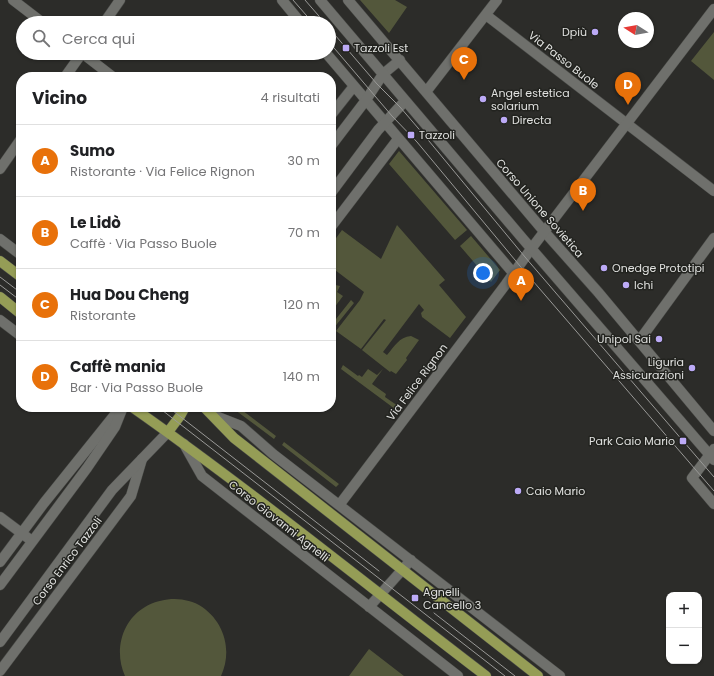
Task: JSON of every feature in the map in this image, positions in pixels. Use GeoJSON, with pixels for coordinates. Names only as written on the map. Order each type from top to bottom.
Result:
{"type":"FeatureCollection","features":[{"type":"Feature","properties":{"kind":"main road"},"geometry":{"type":"LineString","coordinates":[[0,261],[16,273]]}},
{"type":"Feature","properties":{"kind":"main road"},"geometry":{"type":"LineString","coordinates":[[0,297],[16,310]]}},
{"type":"Feature","properties":{"kind":"main road","name":"Corso Giovanni Agnelli"},"geometry":{"type":"LineString","coordinates":[[139,412],[168,432],[381,593],[409,617],[486,676]]}},
{"type":"Feature","properties":{"kind":"main road"},"geometry":{"type":"LineString","coordinates":[[168,432],[182,412]]}},
{"type":"Feature","properties":{"kind":"main road"},"geometry":{"type":"LineString","coordinates":[[210,412],[234,438],[538,676]]}},
{"type":"Feature","properties":{"kind":"street"},"geometry":{"type":"LineString","coordinates":[[13,0],[33,16]]}},
{"type":"Feature","properties":{"kind":"street"},"geometry":{"type":"LineString","coordinates":[[109,16],[120,0]]}},
{"type":"Feature","properties":{"kind":"street"},"geometry":{"type":"LineString","coordinates":[[282,0],[295,16]]}},
{"type":"Feature","properties":{"kind":"street"},"geometry":{"type":"LineString","coordinates":[[320,0],[334,16]]}},
{"type":"Feature","properties":{"kind":"street","name":"Corso Unione Sovietica"},"geometry":{"type":"LineString","coordinates":[[348,0],[714,430]]}},
{"type":"Feature","properties":{"kind":"street"},"geometry":{"type":"LineString","coordinates":[[426,92],[497,0]]}},
{"type":"Feature","properties":{"kind":"street"},"geometry":{"type":"LineString","coordinates":[[332,60],[514,274],[531,249],[545,233],[714,9]]}},
{"type":"Feature","properties":{"kind":"street","name":"Via Passo Buole"},"geometry":{"type":"LineString","coordinates":[[486,15],[714,191]]}},
{"type":"Feature","properties":{"kind":"street"},"geometry":{"type":"LineString","coordinates":[[336,19],[531,249],[713,455],[692,478],[714,504]]}},
{"type":"Feature","properties":{"kind":"street"},"geometry":{"type":"LineString","coordinates":[[69,72],[77,60]]}},
{"type":"Feature","properties":{"kind":"street"},"geometry":{"type":"LineString","coordinates":[[91,60],[107,72]]}},
{"type":"Feature","properties":{"kind":"street"},"geometry":{"type":"LineString","coordinates":[[336,139],[366,100],[383,74],[400,60]]}},
{"type":"Feature","properties":{"kind":"street"},"geometry":{"type":"LineString","coordinates":[[336,109],[354,86]]}},
{"type":"Feature","properties":{"kind":"street"},"geometry":{"type":"LineString","coordinates":[[336,186],[372,138],[405,102]]}},
{"type":"Feature","properties":{"kind":"street"},"geometry":{"type":"LineString","coordinates":[[336,220],[398,139]]}},
{"type":"Feature","properties":{"kind":"street"},"geometry":{"type":"LineString","coordinates":[[0,169],[16,147]]}},
{"type":"Feature","properties":{"kind":"street"},"geometry":{"type":"LineString","coordinates":[[638,341],[714,238]]}},
{"type":"Feature","properties":{"kind":"street"},"geometry":{"type":"LineString","coordinates":[[0,239],[16,252]]}},
{"type":"Feature","properties":{"kind":"street","name":"Via Felice Rignon"},"geometry":{"type":"LineString","coordinates":[[340,504],[514,274]]}},
{"type":"Feature","properties":{"kind":"street"},"geometry":{"type":"LineString","coordinates":[[0,320],[16,332]]}},
{"type":"Feature","properties":{"kind":"street"},"geometry":{"type":"LineString","coordinates":[[0,562],[76,461],[118,412]]}},
{"type":"Feature","properties":{"kind":"street"},"geometry":{"type":"LineString","coordinates":[[0,585],[87,468],[115,427],[120,412]]}},
{"type":"Feature","properties":{"kind":"street"},"geometry":{"type":"LineString","coordinates":[[213,415],[241,426],[273,454],[340,504],[560,676]]}},
{"type":"Feature","properties":{"kind":"street","name":"Corso Enrico Tazzoli"},"geometry":{"type":"LineString","coordinates":[[0,642],[112,490],[168,432]]}},
{"type":"Feature","properties":{"kind":"street","name":"Corso Giovanni Agnelli"},"geometry":{"type":"LineString","coordinates":[[184,444],[202,476],[458,676]]}},
{"type":"Feature","properties":{"kind":"street","name":"Corso Enrico Tazzoli"},"geometry":{"type":"LineString","coordinates":[[0,671],[131,496],[142,460]]}},
{"type":"Feature","properties":{"kind":"street"},"geometry":{"type":"LineString","coordinates":[[0,517],[32,541]]}},
{"type":"Feature","properties":{"kind":"street"},"geometry":{"type":"LineString","coordinates":[[369,607],[411,560]]}},
{"type":"Feature","properties":{"kind":"green space"},"geometry":{"type":"Polygon","coordinates":[[[360,0],[395,0],[407,7],[389,33],[360,0]]]}},
{"type":"Feature","properties":{"kind":"green space"},"geometry":{"type":"Polygon","coordinates":[[[714,32],[714,80],[691,61],[714,32]]]}},
{"type":"Feature","properties":{"kind":"green space"},"geometry":{"type":"Polygon","coordinates":[[[399,151],[467,230],[455,240],[389,164],[399,151]]]}},
{"type":"Feature","properties":{"kind":"green space"},"geometry":{"type":"Polygon","coordinates":[[[397,225],[445,280],[439,285],[466,317],[450,338],[422,317],[421,313],[424,310],[419,304],[383,352],[387,355],[403,338],[411,336],[419,340],[406,358],[407,360],[396,374],[391,371],[390,372],[362,350],[386,320],[384,319],[361,349],[336,331],[360,300],[364,292],[336,271],[336,238],[342,230],[381,259],[397,225]]]}},
{"type":"Feature","properties":{"kind":"green space"},"geometry":{"type":"Polygon","coordinates":[[[471,236],[500,270],[491,282],[460,246],[471,236]]]}},
{"type":"Feature","properties":{"kind":"green space"},"geometry":{"type":"Polygon","coordinates":[[[336,285],[340,286],[337,292],[343,296],[336,305],[336,285]]]}},
{"type":"Feature","properties":{"kind":"green space"},"geometry":{"type":"Polygon","coordinates":[[[351,300],[354,303],[336,325],[336,319],[351,300]]]}},
{"type":"Feature","properties":{"kind":"green space"},"geometry":{"type":"Polygon","coordinates":[[[343,365],[358,376],[359,375],[362,377],[368,369],[377,375],[383,369],[372,384],[386,394],[385,397],[398,406],[395,409],[341,369],[343,365]]]}},
{"type":"Feature","properties":{"kind":"green space"},"geometry":{"type":"Polygon","coordinates":[[[238,412],[245,412],[276,436],[274,439],[238,412]]]}},
{"type":"Feature","properties":{"kind":"green space"},"geometry":{"type":"Polygon","coordinates":[[[284,442],[339,484],[336,487],[282,445],[284,442]]]}},
{"type":"Feature","properties":{"kind":"green space"},"geometry":{"type":"Polygon","coordinates":[[[171,599],[185,600],[196,603],[208,611],[215,619],[224,636],[226,646],[225,666],[221,676],[125,676],[120,657],[120,647],[125,629],[130,620],[148,605],[171,599]]]}},
{"type":"Feature","properties":{"kind":"green space"},"geometry":{"type":"Polygon","coordinates":[[[369,649],[404,676],[349,676],[369,649]]]}},
{"type":"Feature","properties":{"kind":"tram line"},"geometry":{"type":"LineString","coordinates":[[293,0],[307,16]]}},
{"type":"Feature","properties":{"kind":"tram line"},"geometry":{"type":"LineString","coordinates":[[305,0],[319,16]]}},
{"type":"Feature","properties":{"kind":"tram line"},"geometry":{"type":"LineString","coordinates":[[336,36],[377,84],[400,107],[525,257],[714,477]]}},
{"type":"Feature","properties":{"kind":"tram line"},"geometry":{"type":"LineString","coordinates":[[336,50],[392,116],[417,142],[520,266],[714,491]]}},
{"type":"Feature","properties":{"kind":"tram line"},"geometry":{"type":"LineString","coordinates":[[0,277],[16,289]]}},
{"type":"Feature","properties":{"kind":"tram line"},"geometry":{"type":"LineString","coordinates":[[0,285],[16,297]]}},
{"type":"Feature","properties":{"kind":"tram line"},"geometry":{"type":"LineString","coordinates":[[164,412],[505,676]]}},
{"type":"Feature","properties":{"kind":"tram line"},"geometry":{"type":"LineString","coordinates":[[174,412],[379,571]]}},
{"type":"Feature","properties":{"kind":"tram line"},"geometry":{"type":"LineString","coordinates":[[434,613],[515,676]]}},
{"type":"Feature","properties":{"kind":"place","name":"Dpiù"},"geometry":{"type":"Point","coordinates":[595,32]}},
{"type":"Feature","properties":{"kind":"place","name":"Tazzoli Est"},"geometry":{"type":"Point","coordinates":[346,48]}},
{"type":"Feature","properties":{"kind":"place","name":"Hua Dou Cheng"},"geometry":{"type":"Point","coordinates":[464,80]}},
{"type":"Feature","properties":{"kind":"place","name":"Angel estetica solarium"},"geometry":{"type":"Point","coordinates":[483,99]}},
{"type":"Feature","properties":{"kind":"place","name":"Caffè mania"},"geometry":{"type":"Point","coordinates":[628,105]}},
{"type":"Feature","properties":{"kind":"place","name":"Directa"},"geometry":{"type":"Point","coordinates":[504,120]}},
{"type":"Feature","properties":{"kind":"place","name":"Tazzoli"},"geometry":{"type":"Point","coordinates":[411,135]}},
{"type":"Feature","properties":{"kind":"place","name":"Le Lidò"},"geometry":{"type":"Point","coordinates":[583,211]}},
{"type":"Feature","properties":{"kind":"place","name":"Onedge Prototipi"},"geometry":{"type":"Point","coordinates":[604,268]}},
{"type":"Feature","properties":{"kind":"place","name":"Ichi"},"geometry":{"type":"Point","coordinates":[626,285]}},
{"type":"Feature","properties":{"kind":"place","name":"Sumo"},"geometry":{"type":"Point","coordinates":[521,301]}},
{"type":"Feature","properties":{"kind":"place","name":"Unipol Sai"},"geometry":{"type":"Point","coordinates":[659,339]}},
{"type":"Feature","properties":{"kind":"place","name":"Liguria Assicurazioni"},"geometry":{"type":"Point","coordinates":[692,368]}},
{"type":"Feature","properties":{"kind":"place","name":"Park Caio Mario"},"geometry":{"type":"Point","coordinates":[683,441]}},
{"type":"Feature","properties":{"kind":"place","name":"Caio Mario"},"geometry":{"type":"Point","coordinates":[518,491]}},
{"type":"Feature","properties":{"kind":"place","name":"Agnelli Cancello 3"},"geometry":{"type":"Point","coordinates":[415,598]}}]}
